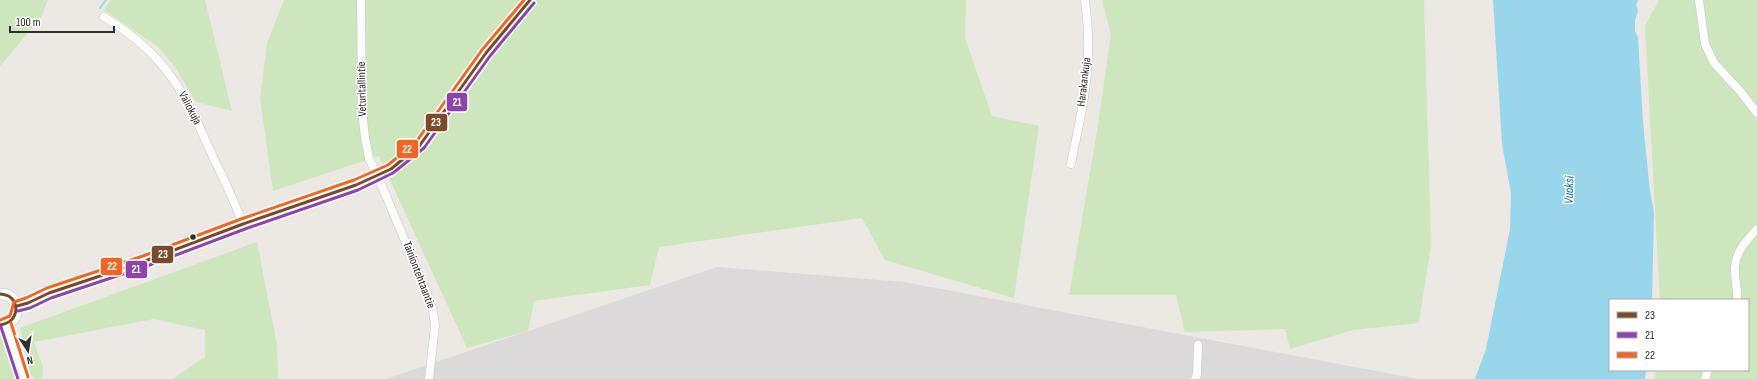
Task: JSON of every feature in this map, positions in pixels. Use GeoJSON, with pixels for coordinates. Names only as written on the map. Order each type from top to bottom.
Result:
{"type":"FeatureCollection","features":[{"type":"Feature","properties":{"kind":"street","name":"Veturitallintie"},"geometry":{"type":"LineString","coordinates":[[361,0],[363,124],[369,158],[377,176]]}},
{"type":"Feature","properties":{"kind":"street"},"geometry":{"type":"LineString","coordinates":[[17,306],[28,303],[49,293],[144,261],[377,176],[391,169],[420,145],[486,53],[530,0]]}},
{"type":"Feature","properties":{"kind":"street","name":"Harakankuja"},"geometry":{"type":"LineString","coordinates":[[1071,164],[1087,71],[1088,26],[1084,0]]}},
{"type":"Feature","properties":{"kind":"street"},"geometry":{"type":"LineString","coordinates":[[1699,0],[1705,44],[1714,63],[1740,91],[1757,113]]}},
{"type":"Feature","properties":{"kind":"street","name":"Valiokuja"},"geometry":{"type":"LineString","coordinates":[[104,17],[138,40],[171,75],[197,120],[243,224]]}},
{"type":"Feature","properties":{"kind":"street","name":"Tainiontehtaantie"},"geometry":{"type":"LineString","coordinates":[[377,176],[421,277],[433,311],[435,326],[429,379]]}},
{"type":"Feature","properties":{"kind":"street"},"geometry":{"type":"LineString","coordinates":[[1737,299],[1738,290],[1735,266],[1736,257],[1743,245],[1757,229]]}},
{"type":"Feature","properties":{"kind":"street"},"geometry":{"type":"LineString","coordinates":[[0,294],[8,295],[17,306],[15,318],[3,325],[23,379]]}},
{"type":"Feature","properties":{"kind":"street"},"geometry":{"type":"LineString","coordinates":[[1195,379],[1197,374],[1198,345]]}},
{"type":"Feature","properties":{"kind":"shaded area"},"geometry":{"type":"Polygon","coordinates":[[[717,267],[904,282],[1418,379],[386,379],[717,267]]]}},
{"type":"Feature","properties":{"kind":"green space"},"geometry":{"type":"Polygon","coordinates":[[[0,0],[48,0],[41,17],[0,66],[0,0]]]}},
{"type":"Feature","properties":{"kind":"green space"},"geometry":{"type":"Polygon","coordinates":[[[111,0],[205,0],[232,111],[196,102],[175,67],[157,46],[104,10],[111,0]]]}},
{"type":"Feature","properties":{"kind":"green space"},"geometry":{"type":"Polygon","coordinates":[[[284,0],[966,0],[965,38],[992,116],[1039,126],[1014,298],[885,260],[862,218],[659,247],[650,285],[534,301],[528,331],[467,348],[379,156],[273,191],[260,98],[267,43],[284,0]]]}},
{"type":"Feature","properties":{"kind":"green space"},"geometry":{"type":"Polygon","coordinates":[[[1102,0],[1424,0],[1431,245],[1419,323],[1353,330],[1290,349],[1285,329],[1185,332],[1176,295],[1069,295],[1098,125],[1111,34],[1102,0]]]}},
{"type":"Feature","properties":{"kind":"green space"},"geometry":{"type":"Polygon","coordinates":[[[1659,0],[1757,0],[1757,379],[1655,379],[1656,371],[1749,371],[1749,299],[1660,299],[1645,26],[1659,0]]]}},
{"type":"Feature","properties":{"kind":"green space"},"geometry":{"type":"Polygon","coordinates":[[[257,242],[277,345],[278,379],[172,379],[205,357],[205,330],[154,319],[34,342],[43,367],[42,379],[35,379],[31,375],[20,328],[257,242]]]}},
{"type":"Feature","properties":{"kind":"green space"},"geometry":{"type":"Polygon","coordinates":[[[0,332],[3,332],[16,379],[0,379],[0,332]]]}},
{"type":"Feature","properties":{"kind":"water","name":"Vuoksi"},"geometry":{"type":"Polygon","coordinates":[[[1493,0],[1638,0],[1636,5],[1638,11],[1635,20],[1635,31],[1638,37],[1643,122],[1650,191],[1654,213],[1652,299],[1609,299],[1609,371],[1646,371],[1645,379],[1475,379],[1486,349],[1510,229],[1511,193],[1502,144],[1493,0]]]}},
{"type":"Feature","properties":{"kind":"waterway"},"geometry":{"type":"LineString","coordinates":[[100,8],[106,0]]}},
{"type":"Feature","properties":{"kind":"transit line","name":"22"},"geometry":{"type":"LineString","coordinates":[[0,320],[10,316],[14,302],[47,288],[143,256],[241,219],[354,180],[388,165],[416,142],[482,50],[524,0]]}},
{"type":"Feature","properties":{"kind":"transit line","name":"23"},"geometry":{"type":"LineString","coordinates":[[17,306],[28,303],[49,293],[145,261],[243,224],[356,185],[391,169],[420,145],[486,53],[530,0]]}},
{"type":"Feature","properties":{"kind":"transit line","name":"21"},"geometry":{"type":"LineString","coordinates":[[18,311],[358,190],[393,173],[424,148],[490,56],[534,3]]}},
{"type":"Feature","properties":{"kind":"transit line","name":"23"},"geometry":{"type":"LineString","coordinates":[[0,294],[7,295],[11,298],[16,309],[11,320],[0,325]]}},
{"type":"Feature","properties":{"kind":"transit line","name":"22"},"geometry":{"type":"LineString","coordinates":[[11,323],[28,377]]}},
{"type":"Feature","properties":{"kind":"transit line","name":"21"},"geometry":{"type":"LineString","coordinates":[[1,327],[18,379]]}}]}
